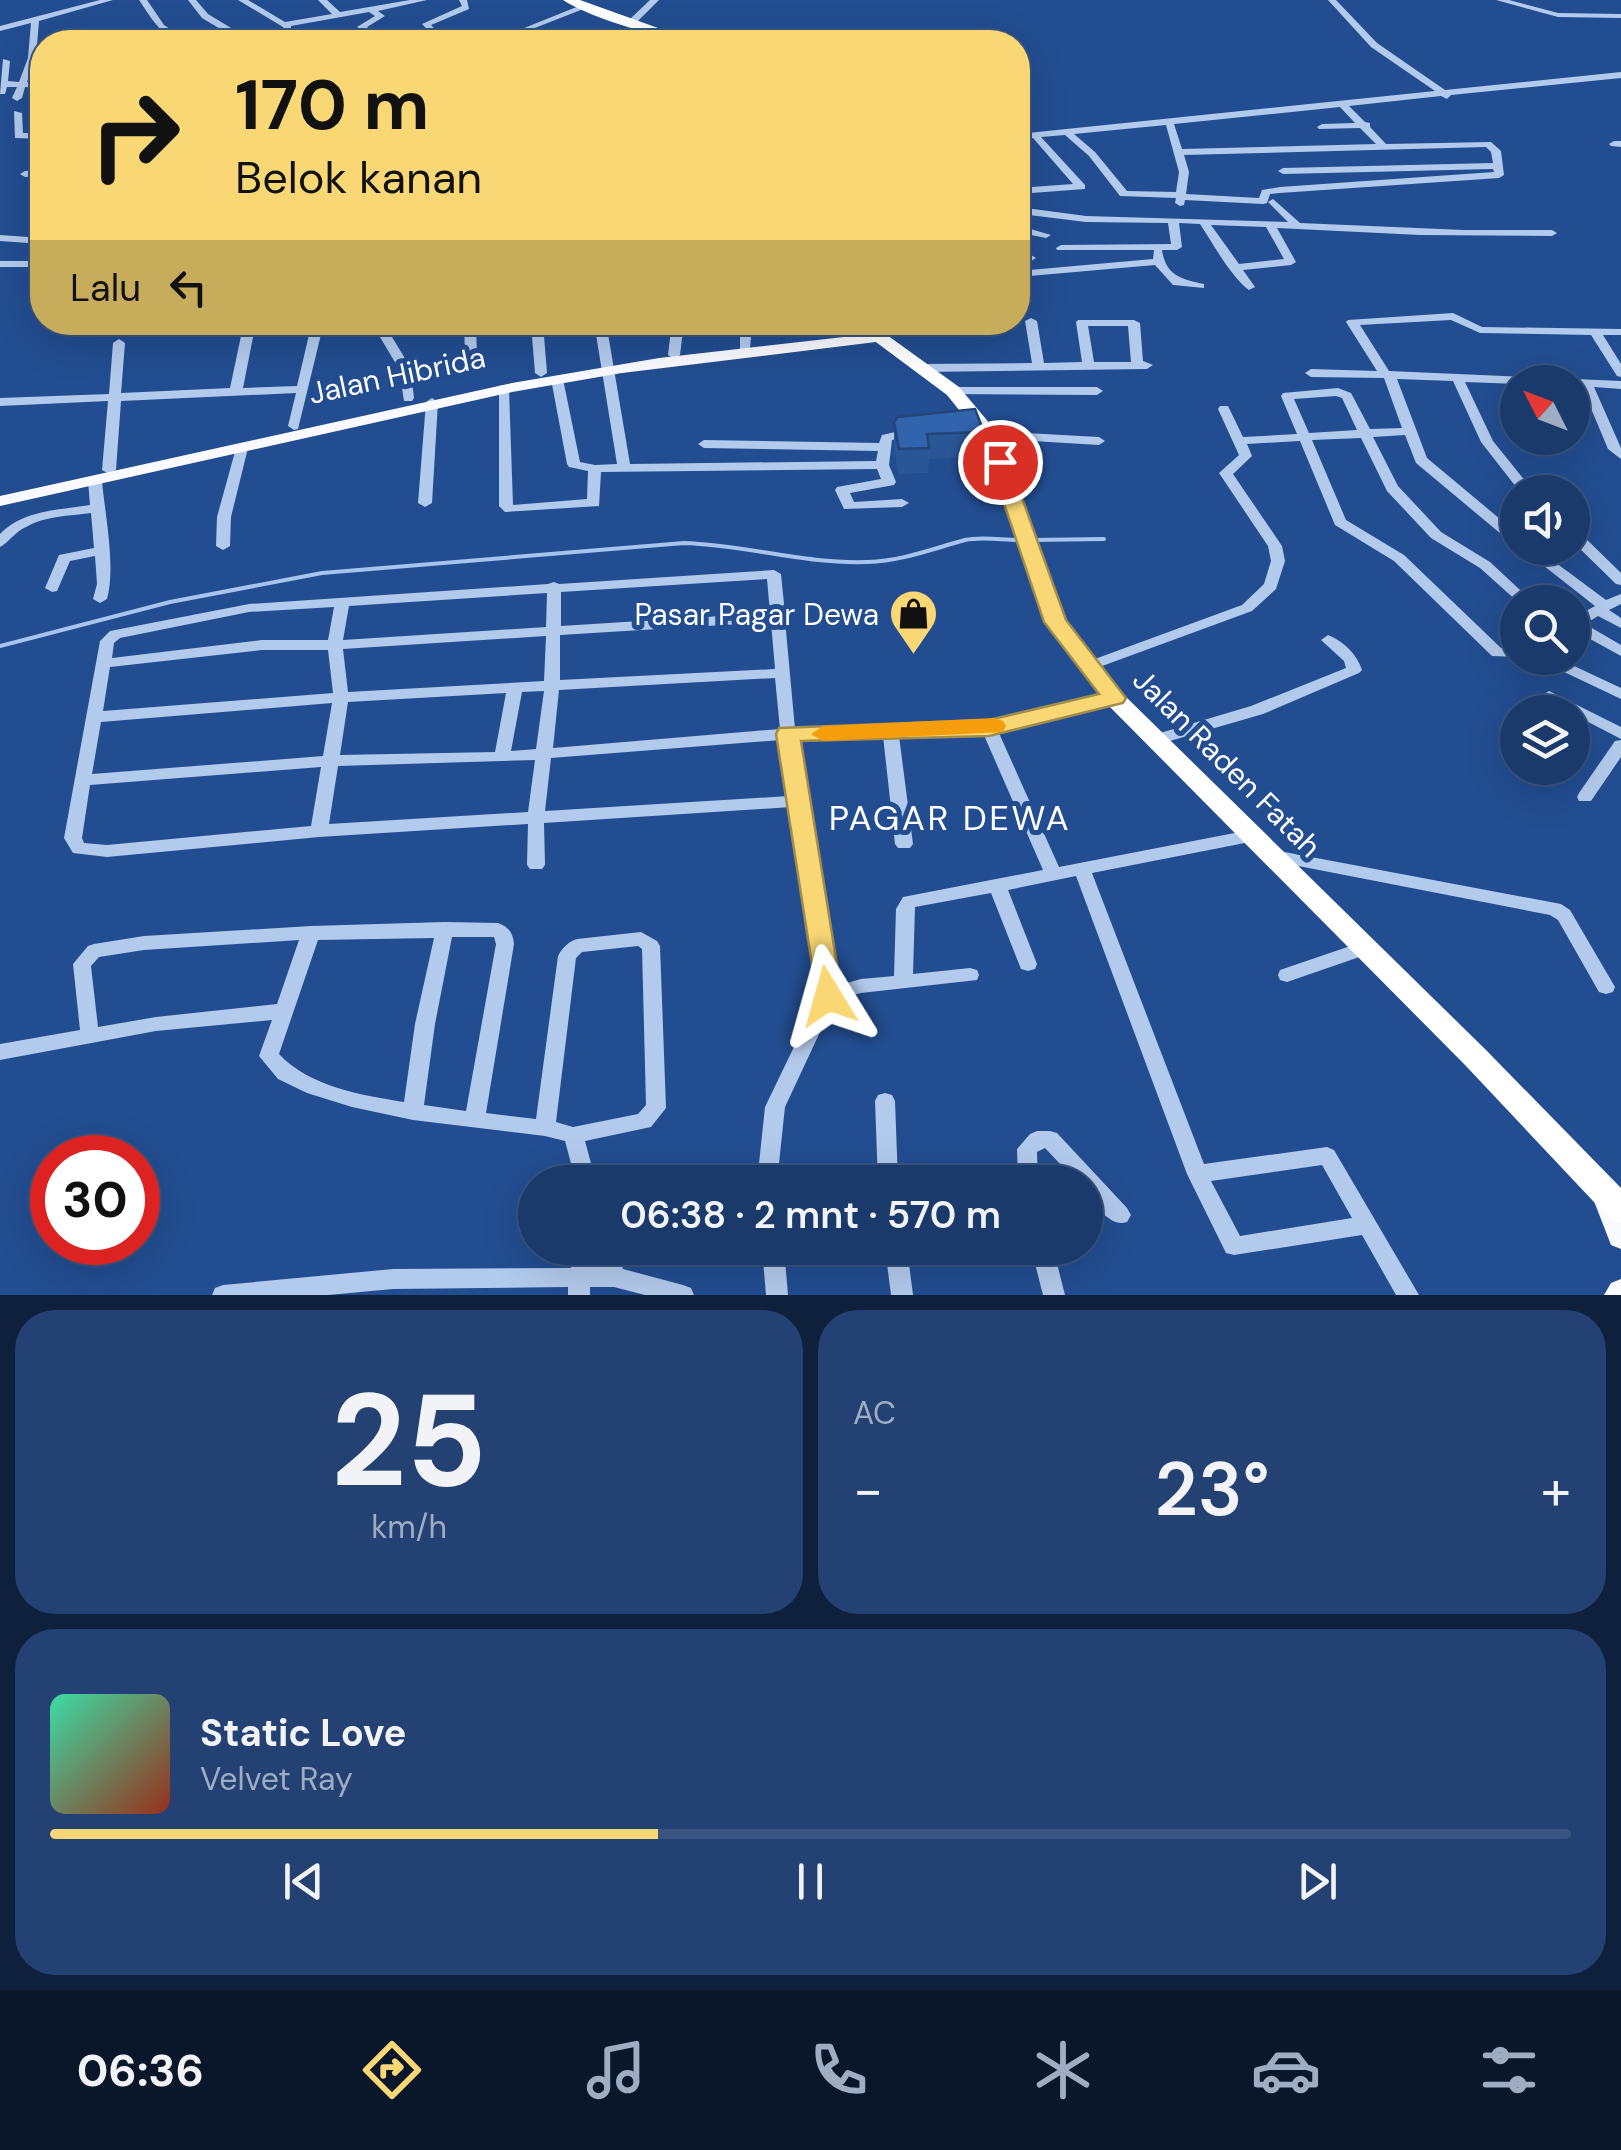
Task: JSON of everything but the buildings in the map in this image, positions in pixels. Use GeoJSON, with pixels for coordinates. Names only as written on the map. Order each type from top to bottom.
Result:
{"type":"FeatureCollection","features":[{"type":"Feature","properties":{"kind":"highway"},"geometry":{"type":"LineString","coordinates":[[570,0],[661,30]]}},
{"type":"Feature","properties":{"kind":"highway","name":"Jalan Raden Fatah"},"geometry":{"type":"LineString","coordinates":[[875,335],[953,391],[978,429],[1018,516],[1056,622],[1114,698],[1615,1197]]}},
{"type":"Feature","properties":{"kind":"main road"},"geometry":{"type":"LineString","coordinates":[[606,367],[840,335]]}},
{"type":"Feature","properties":{"kind":"main road"},"geometry":{"type":"LineString","coordinates":[[0,498],[242,448],[549,376],[674,355],[744,350],[843,335]]}},
{"type":"Feature","properties":{"kind":"main road","name":"Jalan Hibrida"},"geometry":{"type":"LineString","coordinates":[[132,469],[408,398],[549,376]]}},
{"type":"Feature","properties":{"kind":"main road"},"geometry":{"type":"LineString","coordinates":[[1615,1197],[1621,1236]]}},
{"type":"Feature","properties":{"kind":"street"},"geometry":{"type":"LineString","coordinates":[[0,30],[109,0]]}},
{"type":"Feature","properties":{"kind":"street"},"geometry":{"type":"LineString","coordinates":[[192,0],[205,16],[229,30]]}},
{"type":"Feature","properties":{"kind":"street"},"geometry":{"type":"LineString","coordinates":[[242,0],[290,30]]}},
{"type":"Feature","properties":{"kind":"street"},"geometry":{"type":"LineString","coordinates":[[322,0],[338,15]]}},
{"type":"Feature","properties":{"kind":"street"},"geometry":{"type":"LineString","coordinates":[[284,25],[388,2],[423,0]]}},
{"type":"Feature","properties":{"kind":"street"},"geometry":{"type":"LineString","coordinates":[[432,30],[426,24],[466,8],[463,0]]}},
{"type":"Feature","properties":{"kind":"street"},"geometry":{"type":"LineString","coordinates":[[1332,0],[1368,41],[1424,76]]}},
{"type":"Feature","properties":{"kind":"street"},"geometry":{"type":"LineString","coordinates":[[1341,0],[1378,41],[1448,94]]}},
{"type":"Feature","properties":{"kind":"street"},"geometry":{"type":"LineString","coordinates":[[1500,0],[1558,15],[1621,16]]}},
{"type":"Feature","properties":{"kind":"street"},"geometry":{"type":"LineString","coordinates":[[145,2],[165,30]]}},
{"type":"Feature","properties":{"kind":"street"},"geometry":{"type":"LineString","coordinates":[[629,21],[647,4]]}},
{"type":"Feature","properties":{"kind":"street"},"geometry":{"type":"LineString","coordinates":[[525,30],[587,6]]}},
{"type":"Feature","properties":{"kind":"street"},"geometry":{"type":"LineString","coordinates":[[367,30],[361,26],[381,16],[370,9]]}},
{"type":"Feature","properties":{"kind":"street"},"geometry":{"type":"LineString","coordinates":[[58,16],[65,30]]}},
{"type":"Feature","properties":{"kind":"street"},"geometry":{"type":"LineString","coordinates":[[34,30],[35,22]]}},
{"type":"Feature","properties":{"kind":"street"},"geometry":{"type":"LineString","coordinates":[[6,61],[2,89],[30,84]]}},
{"type":"Feature","properties":{"kind":"street"},"geometry":{"type":"LineString","coordinates":[[17,98],[30,64]]}},
{"type":"Feature","properties":{"kind":"street"},"geometry":{"type":"LineString","coordinates":[[1030,138],[1621,77]]}},
{"type":"Feature","properties":{"kind":"street"},"geometry":{"type":"LineString","coordinates":[[1345,105],[1420,180]]}},
{"type":"Feature","properties":{"kind":"street"},"geometry":{"type":"LineString","coordinates":[[1030,139],[1280,112]]}},
{"type":"Feature","properties":{"kind":"street"},"geometry":{"type":"LineString","coordinates":[[17,113],[18,136],[30,136]]}},
{"type":"Feature","properties":{"kind":"street"},"geometry":{"type":"LineString","coordinates":[[1061,248],[1179,246],[1184,172],[1170,125]]}},
{"type":"Feature","properties":{"kind":"street"},"geometry":{"type":"LineString","coordinates":[[1322,127],[1368,125]]}},
{"type":"Feature","properties":{"kind":"street"},"geometry":{"type":"LineString","coordinates":[[1070,135],[1092,154],[1124,194],[1263,201],[1266,192],[1280,190],[1497,177],[1496,151],[1490,144],[1180,152]]}},
{"type":"Feature","properties":{"kind":"street"},"geometry":{"type":"LineString","coordinates":[[1030,190],[1081,188],[1037,139]]}},
{"type":"Feature","properties":{"kind":"street"},"geometry":{"type":"LineString","coordinates":[[1283,171],[1496,166]]}},
{"type":"Feature","properties":{"kind":"street"},"geometry":{"type":"LineString","coordinates":[[25,174],[30,174]]}},
{"type":"Feature","properties":{"kind":"street"},"geometry":{"type":"LineString","coordinates":[[1273,202],[1297,226]]}},
{"type":"Feature","properties":{"kind":"street"},"geometry":{"type":"LineString","coordinates":[[1030,212],[1080,219],[1203,221],[1447,236],[1552,233]]}},
{"type":"Feature","properties":{"kind":"street"},"geometry":{"type":"LineString","coordinates":[[1080,219],[1088,247]]}},
{"type":"Feature","properties":{"kind":"street"},"geometry":{"type":"LineString","coordinates":[[1203,221],[1249,287]]}},
{"type":"Feature","properties":{"kind":"street"},"geometry":{"type":"LineString","coordinates":[[1234,268],[1292,262],[1270,225]]}},
{"type":"Feature","properties":{"kind":"street"},"geometry":{"type":"LineString","coordinates":[[1030,232],[1046,235]]}},
{"type":"Feature","properties":{"kind":"street"},"geometry":{"type":"LineString","coordinates":[[0,238],[30,239]]}},
{"type":"Feature","properties":{"kind":"street"},"geometry":{"type":"LineString","coordinates":[[1158,248],[1158,262],[1180,285],[1200,286]]}},
{"type":"Feature","properties":{"kind":"street"},"geometry":{"type":"LineString","coordinates":[[1030,273],[1158,262]]}},
{"type":"Feature","properties":{"kind":"street"},"geometry":{"type":"LineString","coordinates":[[0,277],[5,264]]}},
{"type":"Feature","properties":{"kind":"street"},"geometry":{"type":"LineString","coordinates":[[1500,526],[1426,465],[1387,375],[1352,322],[1453,316],[1480,330],[1621,332]]}},
{"type":"Feature","properties":{"kind":"street"},"geometry":{"type":"LineString","coordinates":[[1030,321],[1038,364]]}},
{"type":"Feature","properties":{"kind":"street"},"geometry":{"type":"LineString","coordinates":[[924,368],[1142,365],[1134,323],[1082,322],[1088,365]]}},
{"type":"Feature","properties":{"kind":"street"},"geometry":{"type":"LineString","coordinates":[[1595,332],[1621,373]]}},
{"type":"Feature","properties":{"kind":"street"},"geometry":{"type":"LineString","coordinates":[[236,392],[247,335]]}},
{"type":"Feature","properties":{"kind":"street"},"geometry":{"type":"LineString","coordinates":[[294,426],[315,335]]}},
{"type":"Feature","properties":{"kind":"street"},"geometry":{"type":"LineString","coordinates":[[389,335],[389,347],[405,369],[408,398]]}},
{"type":"Feature","properties":{"kind":"street"},"geometry":{"type":"LineString","coordinates":[[405,369],[471,359],[470,335]]}},
{"type":"Feature","properties":{"kind":"street"},"geometry":{"type":"LineString","coordinates":[[602,335],[624,466]]}},
{"type":"Feature","properties":{"kind":"street"},"geometry":{"type":"LineString","coordinates":[[674,355],[676,335]]}},
{"type":"Feature","properties":{"kind":"street"},"geometry":{"type":"LineString","coordinates":[[744,350],[745,335]]}},
{"type":"Feature","properties":{"kind":"street"},"geometry":{"type":"LineString","coordinates":[[538,336],[574,464],[595,469],[882,465]]}},
{"type":"Feature","properties":{"kind":"street"},"geometry":{"type":"LineString","coordinates":[[100,599],[99,508],[119,343]]}},
{"type":"Feature","properties":{"kind":"street"},"geometry":{"type":"LineString","coordinates":[[1311,372],[1500,379]]}},
{"type":"Feature","properties":{"kind":"street"},"geometry":{"type":"LineString","coordinates":[[1458,377],[1487,442],[1513,475]]}},
{"type":"Feature","properties":{"kind":"street"},"geometry":{"type":"LineString","coordinates":[[1590,382],[1621,385]]}},
{"type":"Feature","properties":{"kind":"street"},"geometry":{"type":"LineString","coordinates":[[0,402],[303,389]]}},
{"type":"Feature","properties":{"kind":"street"},"geometry":{"type":"LineString","coordinates":[[502,389],[507,508],[594,503],[595,469]]}},
{"type":"Feature","properties":{"kind":"street"},"geometry":{"type":"LineString","coordinates":[[953,391],[1097,391]]}},
{"type":"Feature","properties":{"kind":"street"},"geometry":{"type":"LineString","coordinates":[[1590,392],[1614,450],[1621,455]]}},
{"type":"Feature","properties":{"kind":"street"},"geometry":{"type":"LineString","coordinates":[[1500,653],[1399,558],[1340,522],[1288,395],[1346,394],[1387,481],[1436,534],[1485,565],[1507,585]]}},
{"type":"Feature","properties":{"kind":"street"},"geometry":{"type":"LineString","coordinates":[[425,503],[432,402]]}},
{"type":"Feature","properties":{"kind":"street"},"geometry":{"type":"LineString","coordinates":[[1089,666],[1247,608],[1271,586],[1278,561],[1276,546],[1226,472],[1246,458],[1224,409]]}},
{"type":"Feature","properties":{"kind":"street"},"geometry":{"type":"LineString","coordinates":[[978,429],[1099,441]]}},
{"type":"Feature","properties":{"kind":"street"},"geometry":{"type":"LineString","coordinates":[[902,503],[846,504],[844,487],[890,481],[882,465],[883,448],[890,434],[929,430]]}},
{"type":"Feature","properties":{"kind":"street"},"geometry":{"type":"LineString","coordinates":[[1237,441],[1408,431]]}},
{"type":"Feature","properties":{"kind":"street"},"geometry":{"type":"LineString","coordinates":[[704,444],[883,448]]}},
{"type":"Feature","properties":{"kind":"street"},"geometry":{"type":"LineString","coordinates":[[223,546],[224,517],[242,448]]}},
{"type":"Feature","properties":{"kind":"street"},"geometry":{"type":"LineString","coordinates":[[0,543],[7,530],[19,522],[99,508]]}},
{"type":"Feature","properties":{"kind":"street"},"geometry":{"type":"LineString","coordinates":[[52,588],[64,558],[102,550]]}},
{"type":"Feature","properties":{"kind":"street"},"geometry":{"type":"LineString","coordinates":[[1590,551],[1621,581]]}},
{"type":"Feature","properties":{"kind":"street"},"geometry":{"type":"LineString","coordinates":[[1549,565],[1621,624]]}},
{"type":"Feature","properties":{"kind":"street"},"geometry":{"type":"LineString","coordinates":[[770,1165],[775,1108],[828,996],[801,801],[788,734],[781,616],[777,577],[772,573],[249,608],[115,634],[107,641],[73,838],[79,849],[88,851],[801,801]]}},
{"type":"Feature","properties":{"kind":"street"},"geometry":{"type":"LineString","coordinates":[[536,865],[536,819],[552,684],[554,586]]}},
{"type":"Feature","properties":{"kind":"street"},"geometry":{"type":"LineString","coordinates":[[1590,615],[1621,598]]}},
{"type":"Feature","properties":{"kind":"street"},"geometry":{"type":"LineString","coordinates":[[318,832],[341,697],[336,645],[342,602]]}},
{"type":"Feature","properties":{"kind":"street"},"geometry":{"type":"LineString","coordinates":[[106,663],[262,645],[336,645],[781,616]]}},
{"type":"Feature","properties":{"kind":"street"},"geometry":{"type":"LineString","coordinates":[[1590,633],[1621,651]]}},
{"type":"Feature","properties":{"kind":"street"},"geometry":{"type":"LineString","coordinates":[[1156,740],[1257,710],[1354,670],[1351,659],[1328,640]]}},
{"type":"Feature","properties":{"kind":"street"},"geometry":{"type":"LineString","coordinates":[[96,717],[341,697],[782,673]]}},
{"type":"Feature","properties":{"kind":"street"},"geometry":{"type":"LineString","coordinates":[[1581,675],[1621,694]]}},
{"type":"Feature","properties":{"kind":"street"},"geometry":{"type":"LineString","coordinates":[[502,757],[516,687]]}},
{"type":"Feature","properties":{"kind":"street"},"geometry":{"type":"LineString","coordinates":[[86,780],[328,761],[502,757],[788,734],[989,728],[1114,698]]}},
{"type":"Feature","properties":{"kind":"street"},"geometry":{"type":"LineString","coordinates":[[1590,718],[1621,734]]}},
{"type":"Feature","properties":{"kind":"street"},"geometry":{"type":"LineString","coordinates":[[989,728],[1054,874]]}},
{"type":"Feature","properties":{"kind":"street"},"geometry":{"type":"LineString","coordinates":[[891,733],[904,844]]}},
{"type":"Feature","properties":{"kind":"street"},"geometry":{"type":"LineString","coordinates":[[1584,797],[1621,746]]}},
{"type":"Feature","properties":{"kind":"street"},"geometry":{"type":"LineString","coordinates":[[903,982],[907,905],[920,898],[1250,836]]}},
{"type":"Feature","properties":{"kind":"street"},"geometry":{"type":"LineString","coordinates":[[1270,855],[1555,909],[1564,915],[1606,986]]}},
{"type":"Feature","properties":{"kind":"street"},"geometry":{"type":"LineString","coordinates":[[1082,869],[1198,1174],[1234,1246],[1365,1225]]}},
{"type":"Feature","properties":{"kind":"street"},"geometry":{"type":"LineString","coordinates":[[997,885],[1028,964]]}},
{"type":"Feature","properties":{"kind":"street"},"geometry":{"type":"LineString","coordinates":[[90,1036],[82,964],[94,951],[144,943],[311,932],[490,928],[504,934],[475,1119]]}},
{"type":"Feature","properties":{"kind":"street"},"geometry":{"type":"LineString","coordinates":[[413,1112],[445,929]]}},
{"type":"Feature","properties":{"kind":"street"},"geometry":{"type":"LineString","coordinates":[[311,932],[268,1056],[284,1076],[398,1112],[545,1128],[573,1135],[644,1121],[656,1108],[650,946],[644,940],[577,946],[569,951],[545,1128]]}},
{"type":"Feature","properties":{"kind":"street"},"geometry":{"type":"LineString","coordinates":[[1287,976],[1366,948]]}},
{"type":"Feature","properties":{"kind":"street"},"geometry":{"type":"LineString","coordinates":[[828,996],[862,986],[970,975]]}},
{"type":"Feature","properties":{"kind":"street"},"geometry":{"type":"LineString","coordinates":[[0,1052],[156,1024],[285,1012]]}},
{"type":"Feature","properties":{"kind":"street"},"geometry":{"type":"LineString","coordinates":[[885,1101],[887,1165]]}},
{"type":"Feature","properties":{"kind":"street"},"geometry":{"type":"LineString","coordinates":[[573,1135],[581,1165]]}},
{"type":"Feature","properties":{"kind":"street"},"geometry":{"type":"LineString","coordinates":[[1027,1165],[1026,1149],[1037,1140],[1050,1140],[1073,1165]]}},
{"type":"Feature","properties":{"kind":"street"},"geometry":{"type":"LineString","coordinates":[[1198,1174],[1324,1155],[1408,1295]]}},
{"type":"Feature","properties":{"kind":"street"},"geometry":{"type":"LineString","coordinates":[[1103,1198],[1120,1216]]}},
{"type":"Feature","properties":{"kind":"street"},"geometry":{"type":"LineString","coordinates":[[611,1265],[614,1277]]}},
{"type":"Feature","properties":{"kind":"street"},"geometry":{"type":"LineString","coordinates":[[774,1265],[777,1295]]}},
{"type":"Feature","properties":{"kind":"street"},"geometry":{"type":"LineString","coordinates":[[898,1265],[902,1295]]}},
{"type":"Feature","properties":{"kind":"street"},"geometry":{"type":"LineString","coordinates":[[1046,1265],[1054,1295]]}},
{"type":"Feature","properties":{"kind":"street"},"geometry":{"type":"LineString","coordinates":[[224,1295],[393,1278],[578,1285],[614,1277],[683,1295]]}},
{"type":"Feature","properties":{"kind":"waterway"},"geometry":{"type":"LineString","coordinates":[[0,646],[170,602],[322,573],[684,543],[867,562],[905,557],[971,539],[1019,540]]}},
{"type":"Feature","properties":{"kind":"waterway"},"geometry":{"type":"LineString","coordinates":[[1033,540],[1104,539]]}},
{"type":"Feature","properties":{"kind":"slow traffic"},"geometry":{"type":"LineString","coordinates":[[823,734],[994,726]]}},
{"type":"Feature","properties":{"kind":"place","name":"Pasar Pagar Dewa"},"geometry":{"type":"Point","coordinates":[914,656]}},
{"type":"Feature","properties":{"kind":"district","name":"PAGAR DEWA"},"geometry":{"type":"Point","coordinates":[950,818]}},
{"type":"Feature","properties":{"kind":"route"},"geometry":{"type":"LineString","coordinates":[[828,996],[788,734],[989,728],[1114,698],[1056,622],[1033,568],[1000,462]]}}]}
